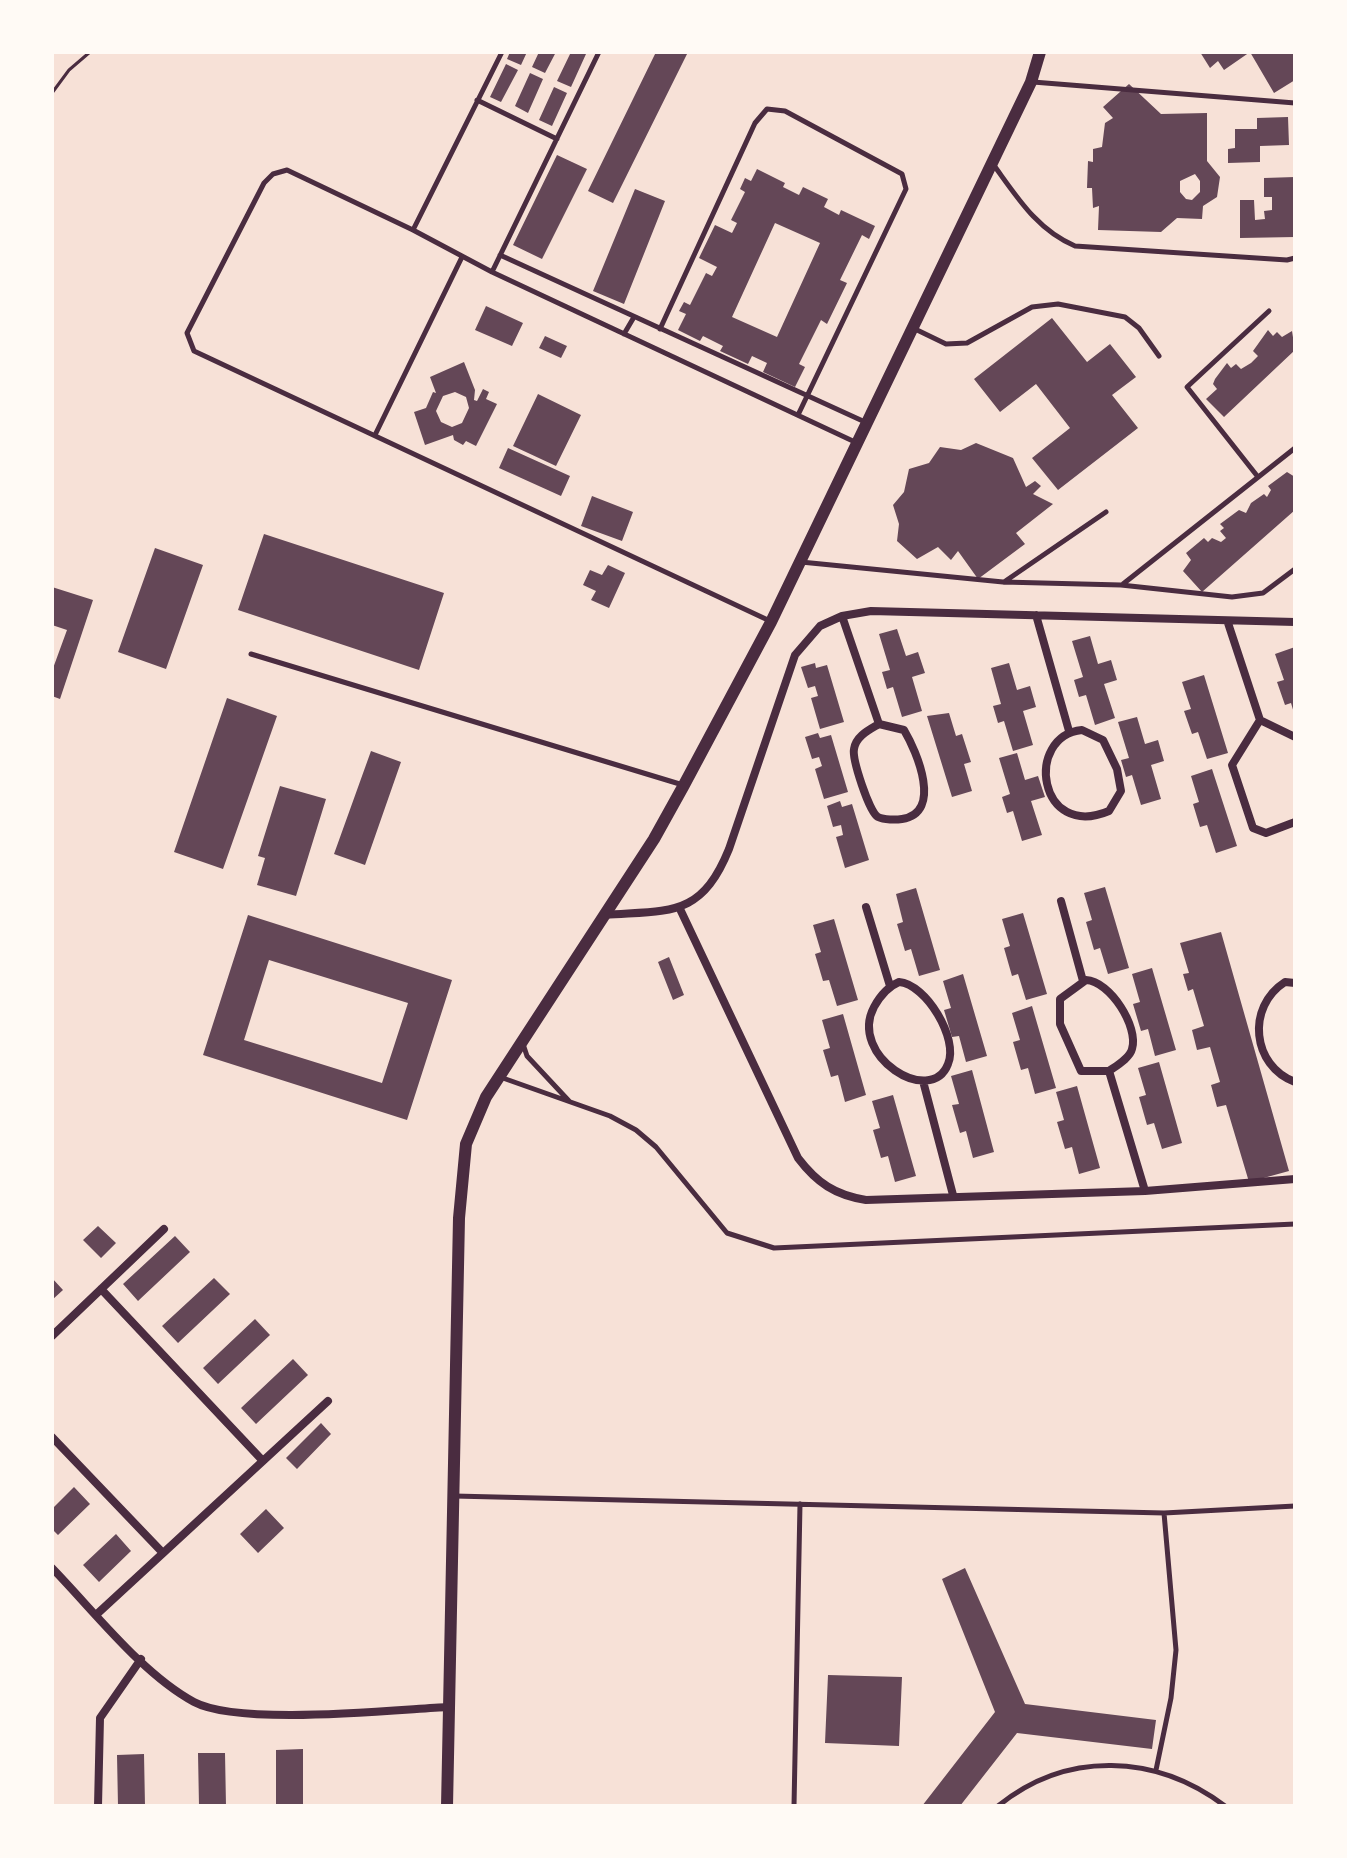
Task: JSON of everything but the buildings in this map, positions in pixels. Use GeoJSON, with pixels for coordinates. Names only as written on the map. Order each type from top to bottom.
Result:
{"type":"FeatureCollection","features":[{"type":"Feature","properties":{"kind":"street"},"geometry":{"type":"LineString","coordinates":[[447,1806],[462,1171],[475,1119],[497,1076],[605,915],[684,785],[771,622],[855,442],[1031,82],[1040,52]]}},
{"type":"Feature","properties":{"kind":"street"},"geometry":{"type":"LineString","coordinates":[[605,915],[680,909],[703,894],[720,872],[795,655],[820,626],[842,616],[871,611],[1228,623],[1295,622]]}},
{"type":"Feature","properties":{"kind":"street"},"geometry":{"type":"LineString","coordinates":[[1036,615],[1069,731]]}},
{"type":"Feature","properties":{"kind":"street"},"geometry":{"type":"LineString","coordinates":[[842,616],[879,724]]}},
{"type":"Feature","properties":{"kind":"street"},"geometry":{"type":"LineString","coordinates":[[1228,623],[1260,720],[1295,737]]}},
{"type":"Feature","properties":{"kind":"street"},"geometry":{"type":"LineString","coordinates":[[1260,720],[1236,755],[1232,775],[1249,823],[1259,832],[1266,833],[1295,822]]}},
{"type":"Feature","properties":{"kind":"street"},"geometry":{"type":"LineString","coordinates":[[879,724],[904,730],[925,788],[926,800],[917,813],[905,819],[884,819],[871,810],[854,756],[860,737],[879,724]]}},
{"type":"Feature","properties":{"kind":"street"},"geometry":{"type":"LineString","coordinates":[[1069,731],[1090,731],[1103,740],[1120,780],[1117,801],[1109,811],[1094,817],[1064,813],[1056,805],[1048,779],[1045,760],[1057,741],[1069,731]]}},
{"type":"Feature","properties":{"kind":"street"},"geometry":{"type":"LineString","coordinates":[[1061,901],[1083,981]]}},
{"type":"Feature","properties":{"kind":"street"},"geometry":{"type":"LineString","coordinates":[[866,907],[890,986]]}},
{"type":"Feature","properties":{"kind":"street"},"geometry":{"type":"LineString","coordinates":[[680,909],[798,1158],[810,1174],[833,1192],[866,1200],[1145,1191],[1295,1179]]}},
{"type":"Feature","properties":{"kind":"street"},"geometry":{"type":"LineString","coordinates":[[1095,980],[1108,989],[1120,1005],[1128,1028],[1133,1049],[1109,1071],[1081,1071],[1060,1024],[1060,999],[1083,981],[1095,980]]}},
{"type":"Feature","properties":{"kind":"street"},"geometry":{"type":"LineString","coordinates":[[1295,983],[1285,982],[1266,997],[1259,1012],[1259,1028],[1267,1062],[1274,1072],[1295,1082]]}},
{"type":"Feature","properties":{"kind":"street"},"geometry":{"type":"LineString","coordinates":[[910,983],[926,996],[950,1049],[949,1064],[939,1076],[923,1081],[893,1070],[875,1050],[870,1038],[871,1014],[890,986],[910,983]]}},
{"type":"Feature","properties":{"kind":"street"},"geometry":{"type":"LineString","coordinates":[[1109,1071],[1145,1191]]}},
{"type":"Feature","properties":{"kind":"street"},"geometry":{"type":"LineString","coordinates":[[923,1081],[953,1195]]}},
{"type":"Feature","properties":{"kind":"street"},"geometry":{"type":"LineString","coordinates":[[52,1336],[164,1229]]}},
{"type":"Feature","properties":{"kind":"street"},"geometry":{"type":"LineString","coordinates":[[101,1289],[263,1461]]}},
{"type":"Feature","properties":{"kind":"street"},"geometry":{"type":"LineString","coordinates":[[97,1614],[328,1401]]}},
{"type":"Feature","properties":{"kind":"street"},"geometry":{"type":"LineString","coordinates":[[52,1437],[162,1552]]}},
{"type":"Feature","properties":{"kind":"street"},"geometry":{"type":"LineString","coordinates":[[53,1573],[141,1659],[194,1702],[236,1714],[448,1707]]}},
{"type":"Feature","properties":{"kind":"street"},"geometry":{"type":"LineString","coordinates":[[98,1806],[100,1718],[141,1659]]}},
{"type":"Feature","properties":{"kind":"lane"},"geometry":{"type":"LineString","coordinates":[[413,230],[502,52]]}},
{"type":"Feature","properties":{"kind":"lane"},"geometry":{"type":"LineString","coordinates":[[492,272],[599,52]]}},
{"type":"Feature","properties":{"kind":"lane"},"geometry":{"type":"LineString","coordinates":[[1031,82],[1295,103]]}},
{"type":"Feature","properties":{"kind":"lane"},"geometry":{"type":"LineString","coordinates":[[477,100],[557,139]]}},
{"type":"Feature","properties":{"kind":"lane"},"geometry":{"type":"LineString","coordinates":[[660,329],[755,123],[767,109],[785,111],[906,180],[906,189],[798,415]]}},
{"type":"Feature","properties":{"kind":"lane"},"geometry":{"type":"LineString","coordinates":[[992,164],[1036,221],[1060,240],[1075,246],[1287,260],[1295,258]]}},
{"type":"Feature","properties":{"kind":"lane"},"geometry":{"type":"LineString","coordinates":[[771,622],[376,433],[194,351],[187,333],[264,183],[273,174],[287,170],[413,230],[492,272],[855,442]]}},
{"type":"Feature","properties":{"kind":"lane"},"geometry":{"type":"LineString","coordinates":[[500,255],[865,422]]}},
{"type":"Feature","properties":{"kind":"lane"},"geometry":{"type":"LineString","coordinates":[[376,433],[462,257]]}},
{"type":"Feature","properties":{"kind":"lane"},"geometry":{"type":"LineString","coordinates":[[911,326],[937,341],[957,345],[967,343],[1032,307],[1058,304],[1125,317],[1139,328],[1159,356]]}},
{"type":"Feature","properties":{"kind":"lane"},"geometry":{"type":"LineString","coordinates":[[1258,477],[1187,387],[1269,311]]}},
{"type":"Feature","properties":{"kind":"lane"},"geometry":{"type":"LineString","coordinates":[[624,334],[634,317]]}},
{"type":"Feature","properties":{"kind":"lane"},"geometry":{"type":"LineString","coordinates":[[1121,585],[1295,448]]}},
{"type":"Feature","properties":{"kind":"lane"},"geometry":{"type":"LineString","coordinates":[[1003,582],[1106,512]]}},
{"type":"Feature","properties":{"kind":"lane"},"geometry":{"type":"LineString","coordinates":[[800,562],[1003,582],[1121,585],[1250,597],[1263,593],[1295,569]]}},
{"type":"Feature","properties":{"kind":"lane"},"geometry":{"type":"LineString","coordinates":[[251,654],[684,785]]}},
{"type":"Feature","properties":{"kind":"lane"},"geometry":{"type":"LineString","coordinates":[[521,1039],[527,1056],[570,1102]]}},
{"type":"Feature","properties":{"kind":"lane"},"geometry":{"type":"LineString","coordinates":[[497,1076],[636,1130],[656,1147],[727,1233],[774,1248],[1295,1224]]}},
{"type":"Feature","properties":{"kind":"lane"},"geometry":{"type":"LineString","coordinates":[[453,1496],[1164,1513],[1295,1506]]}},
{"type":"Feature","properties":{"kind":"lane"},"geometry":{"type":"LineString","coordinates":[[794,1806],[800,1504]]}},
{"type":"Feature","properties":{"kind":"lane"},"geometry":{"type":"LineString","coordinates":[[1156,1770],[1171,1698],[1176,1650],[1164,1513]]}},
{"type":"Feature","properties":{"kind":"lane"},"geometry":{"type":"LineString","coordinates":[[998,1806],[1038,1780],[1066,1770],[1096,1765],[1156,1770],[1181,1779],[1225,1806]]}},
{"type":"Feature","properties":{"kind":"path"},"geometry":{"type":"LineString","coordinates":[[52,93],[69,70],[90,52]]}}]}
